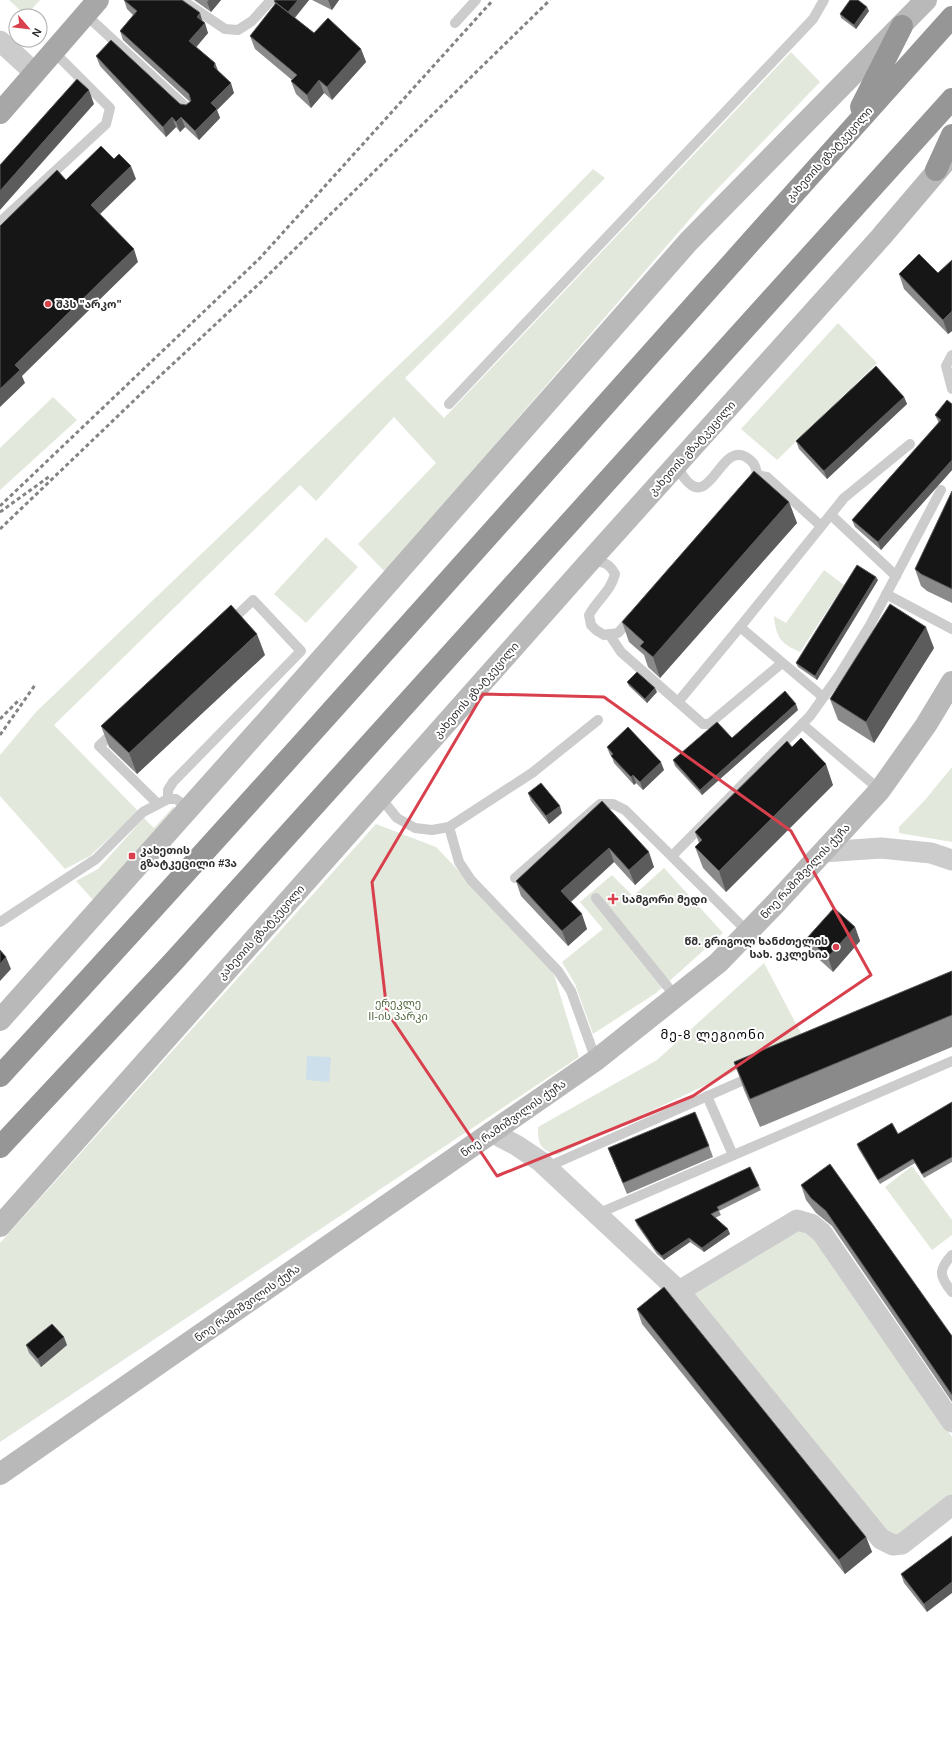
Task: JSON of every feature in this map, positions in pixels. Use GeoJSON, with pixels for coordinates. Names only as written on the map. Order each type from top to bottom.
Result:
{"type":"FeatureCollection","features":[{"type":"Feature","properties":{"kind":"highway","name":"კახეთის გზატკეცილი"},"geometry":{"type":"LineString","coordinates":[[0,1076],[428,606],[846,134],[952,17]]}},
{"type":"Feature","properties":{"kind":"highway"},"geometry":{"type":"LineString","coordinates":[[846,134],[902,26]]}},
{"type":"Feature","properties":{"kind":"highway"},"geometry":{"type":"LineString","coordinates":[[0,1147],[173,962],[952,99]]}},
{"type":"Feature","properties":{"kind":"highway"},"geometry":{"type":"LineString","coordinates":[[936,170],[952,135]]}},
{"type":"Feature","properties":{"kind":"main road"},"geometry":{"type":"LineString","coordinates":[[0,114],[92,7]]}},
{"type":"Feature","properties":{"kind":"street"},"geometry":{"type":"LineString","coordinates":[[0,1020],[689,242],[790,137],[902,26],[926,0]]}},
{"type":"Feature","properties":{"kind":"street"},"geometry":{"type":"LineString","coordinates":[[0,40],[35,73]]}},
{"type":"Feature","properties":{"kind":"street","name":"კახეთის გზატკეცილი"},"geometry":{"type":"LineString","coordinates":[[0,1226],[589,562],[881,238],[936,170],[952,154]]}},
{"type":"Feature","properties":{"kind":"street","name":"ნოე რამიშვილის ქუჩა"},"geometry":{"type":"LineString","coordinates":[[0,1474],[596,1060],[718,963],[880,790],[926,725],[952,682]]}},
{"type":"Feature","properties":{"kind":"street"},"geometry":{"type":"LineString","coordinates":[[823,852],[881,848],[931,853],[952,860]]}},
{"type":"Feature","properties":{"kind":"street"},"geometry":{"type":"LineString","coordinates":[[491,1132],[540,1160],[679,1291],[881,1539],[893,1545],[902,1544],[952,1506]]}},
{"type":"Feature","properties":{"kind":"street"},"geometry":{"type":"LineString","coordinates":[[679,1291],[797,1220],[810,1224],[822,1233],[952,1422]]}},
{"type":"Feature","properties":{"kind":"lane"},"geometry":{"type":"LineString","coordinates":[[182,0],[225,29],[238,30],[252,21],[271,0]]}},
{"type":"Feature","properties":{"kind":"lane"},"geometry":{"type":"LineString","coordinates":[[455,23],[476,0]]}},
{"type":"Feature","properties":{"kind":"lane"},"geometry":{"type":"LineString","coordinates":[[449,404],[813,19],[824,0]]}},
{"type":"Feature","properties":{"kind":"lane"},"geometry":{"type":"LineString","coordinates":[[92,7],[188,109]]}},
{"type":"Feature","properties":{"kind":"lane"},"geometry":{"type":"LineString","coordinates":[[0,222],[106,124],[110,108],[53,51]]}},
{"type":"Feature","properties":{"kind":"lane"},"geometry":{"type":"LineString","coordinates":[[952,355],[946,366],[952,390]]}},
{"type":"Feature","properties":{"kind":"lane"},"geometry":{"type":"LineString","coordinates":[[678,702],[844,498],[910,444]]}},
{"type":"Feature","properties":{"kind":"lane"},"geometry":{"type":"LineString","coordinates":[[682,460],[680,468],[681,474],[694,487],[701,487],[708,482],[732,456],[739,454],[752,460],[756,467],[757,475],[754,482],[743,493]]}},
{"type":"Feature","properties":{"kind":"lane"},"geometry":{"type":"LineString","coordinates":[[757,475],[767,477],[821,526]]}},
{"type":"Feature","properties":{"kind":"lane"},"geometry":{"type":"LineString","coordinates":[[672,856],[810,716],[840,674],[868,627],[941,490]]}},
{"type":"Feature","properties":{"kind":"lane"},"geometry":{"type":"LineString","coordinates":[[831,515],[896,576]]}},
{"type":"Feature","properties":{"kind":"lane"},"geometry":{"type":"LineString","coordinates":[[589,562],[601,561],[611,566],[616,574],[612,584],[589,615],[591,625],[596,630],[604,635],[618,633],[638,609]]}},
{"type":"Feature","properties":{"kind":"lane"},"geometry":{"type":"LineString","coordinates":[[886,594],[952,629]]}},
{"type":"Feature","properties":{"kind":"lane"},"geometry":{"type":"LineString","coordinates":[[168,800],[168,790],[173,782],[301,651],[253,600],[219,632]]}},
{"type":"Feature","properties":{"kind":"lane"},"geometry":{"type":"LineString","coordinates":[[740,627],[823,697]]}},
{"type":"Feature","properties":{"kind":"lane"},"geometry":{"type":"LineString","coordinates":[[609,634],[621,652],[700,722],[709,724],[782,663]]}},
{"type":"Feature","properties":{"kind":"lane"},"geometry":{"type":"LineString","coordinates":[[384,793],[384,802],[397,818],[415,828],[432,830],[449,827],[532,773],[598,720]]}},
{"type":"Feature","properties":{"kind":"lane"},"geometry":{"type":"LineString","coordinates":[[122,724],[99,746],[158,804]]}},
{"type":"Feature","properties":{"kind":"lane"},"geometry":{"type":"LineString","coordinates":[[802,724],[880,790]]}},
{"type":"Feature","properties":{"kind":"lane"},"geometry":{"type":"LineString","coordinates":[[0,922],[96,858],[143,812],[168,800],[176,799],[189,808]]}},
{"type":"Feature","properties":{"kind":"lane"},"geometry":{"type":"LineString","coordinates":[[515,878],[600,804],[613,804],[625,810],[748,932]]}},
{"type":"Feature","properties":{"kind":"lane"},"geometry":{"type":"LineString","coordinates":[[449,827],[459,862],[471,880],[558,971],[571,991],[596,1060]]}},
{"type":"Feature","properties":{"kind":"lane"},"geometry":{"type":"LineString","coordinates":[[596,898],[676,997]]}},
{"type":"Feature","properties":{"kind":"lane"},"geometry":{"type":"LineString","coordinates":[[597,1214],[952,1061]]}},
{"type":"Feature","properties":{"kind":"lane"},"geometry":{"type":"LineString","coordinates":[[547,1167],[765,1070]]}},
{"type":"Feature","properties":{"kind":"lane"},"geometry":{"type":"LineString","coordinates":[[708,1096],[733,1156]]}},
{"type":"Feature","properties":{"kind":"lane"},"geometry":{"type":"LineString","coordinates":[[952,1255],[943,1264],[941,1273],[945,1284],[952,1292]]}},
{"type":"Feature","properties":{"kind":"highlighted area"},"geometry":{"type":"Polygon","coordinates":[[[483,694],[604,697],[791,831],[871,975],[693,1096],[497,1176],[387,1012],[372,882],[483,694]]]}},
{"type":"Feature","properties":{"kind":"green space"},"geometry":{"type":"Polygon","coordinates":[[[9,0],[40,0],[33,8],[18,8],[9,0]]]}},
{"type":"Feature","properties":{"kind":"green space"},"geometry":{"type":"Polygon","coordinates":[[[791,52],[820,82],[702,205],[385,572],[358,544],[436,463],[394,417],[316,501],[300,485],[54,725],[138,811],[90,856],[65,869],[0,796],[0,755],[36,712],[448,318],[593,169],[605,178],[405,378],[444,418],[791,52]]]}},
{"type":"Feature","properties":{"kind":"green space"},"geometry":{"type":"Polygon","coordinates":[[[838,323],[877,363],[777,460],[741,429],[838,323]]]}},
{"type":"Feature","properties":{"kind":"green space"},"geometry":{"type":"Polygon","coordinates":[[[53,397],[77,420],[0,490],[0,448],[53,397]]]}},
{"type":"Feature","properties":{"kind":"green space"},"geometry":{"type":"Polygon","coordinates":[[[326,537],[358,567],[306,623],[274,594],[326,537]]]}},
{"type":"Feature","properties":{"kind":"green space"},"geometry":{"type":"Polygon","coordinates":[[[824,570],[844,585],[800,652],[788,646],[780,638],[776,629],[774,616],[786,623],[824,570]]]}},
{"type":"Feature","properties":{"kind":"green space"},"geometry":{"type":"Polygon","coordinates":[[[952,767],[952,842],[899,833],[899,827],[925,800],[952,767]]]}},
{"type":"Feature","properties":{"kind":"green space"},"geometry":{"type":"Polygon","coordinates":[[[174,806],[173,814],[95,902],[76,881],[98,869],[144,818],[154,828],[174,806]]]}},
{"type":"Feature","properties":{"kind":"green space","name":"ერეკლე II-ის პარკი"},"geometry":{"type":"Polygon","coordinates":[[[376,824],[436,847],[552,968],[579,1057],[0,1442],[0,1243],[376,824]]]}},
{"type":"Feature","properties":{"kind":"green space"},"geometry":{"type":"Polygon","coordinates":[[[664,868],[723,933],[656,993],[593,1034],[575,984],[562,962],[603,929],[580,902],[612,875],[633,896],[664,868]]]}},
{"type":"Feature","properties":{"kind":"green space"},"geometry":{"type":"Polygon","coordinates":[[[764,963],[804,1039],[557,1155],[547,1151],[541,1146],[538,1127],[657,1060],[764,963]]]}},
{"type":"Feature","properties":{"kind":"green space"},"geometry":{"type":"Polygon","coordinates":[[[912,1166],[952,1220],[952,1235],[932,1250],[885,1187],[912,1166]]]}},
{"type":"Feature","properties":{"kind":"green space"},"geometry":{"type":"Polygon","coordinates":[[[800,1229],[822,1246],[952,1437],[952,1494],[900,1536],[893,1537],[690,1295],[800,1229]]]}},
{"type":"Feature","properties":{"kind":"water"},"geometry":{"type":"Polygon","coordinates":[[[307,1056],[331,1057],[329,1082],[306,1080],[307,1056]]]}},
{"type":"Feature","properties":{"kind":"building"},"geometry":{"type":"Polygon","coordinates":[[[124,0],[182,0],[200,13],[197,17],[205,23],[189,41],[215,63],[214,67],[231,83],[211,103],[217,109],[195,131],[181,117],[176,122],[172,117],[163,127],[96,56],[111,40],[180,104],[186,105],[191,101],[189,94],[120,31],[137,11],[124,0]]]}},
{"type":"Feature","properties":{"kind":"building"},"geometry":{"type":"Polygon","coordinates":[[[298,0],[288,12],[274,1],[298,0]]]}},
{"type":"Feature","properties":{"kind":"building"},"geometry":{"type":"Polygon","coordinates":[[[850,0],[858,0],[867,7],[854,25],[840,14],[850,0]]]}},
{"type":"Feature","properties":{"kind":"building"},"geometry":{"type":"Polygon","coordinates":[[[276,3],[314,33],[328,18],[361,49],[327,87],[319,80],[307,95],[291,81],[297,75],[250,36],[276,3]]]}},
{"type":"Feature","properties":{"kind":"building"},"geometry":{"type":"Polygon","coordinates":[[[77,79],[89,90],[0,191],[0,165],[77,79]]]}},
{"type":"Feature","properties":{"kind":"building","name":"შპს \"არკო\""},"geometry":{"type":"Polygon","coordinates":[[[101,146],[114,159],[119,154],[131,166],[91,205],[134,249],[15,365],[20,370],[0,389],[0,226],[57,170],[66,180],[101,146]]]}},
{"type":"Feature","properties":{"kind":"building"},"geometry":{"type":"Polygon","coordinates":[[[919,254],[938,273],[952,260],[952,311],[943,320],[899,274],[919,254]]]}},
{"type":"Feature","properties":{"kind":"building"},"geometry":{"type":"Polygon","coordinates":[[[876,366],[904,397],[824,471],[796,441],[876,366]]]}},
{"type":"Feature","properties":{"kind":"building"},"geometry":{"type":"Polygon","coordinates":[[[947,400],[952,404],[952,460],[878,542],[852,520],[941,420],[935,415],[947,400]]]}},
{"type":"Feature","properties":{"kind":"building"},"geometry":{"type":"Polygon","coordinates":[[[754,471],[789,502],[653,657],[640,646],[644,642],[622,622],[754,471]]]}},
{"type":"Feature","properties":{"kind":"building"},"geometry":{"type":"Polygon","coordinates":[[[952,491],[952,589],[921,574],[915,569],[952,491]]]}},
{"type":"Feature","properties":{"kind":"building"},"geometry":{"type":"Polygon","coordinates":[[[857,565],[876,577],[815,676],[796,663],[857,565]]]}},
{"type":"Feature","properties":{"kind":"building"},"geometry":{"type":"Polygon","coordinates":[[[890,604],[926,627],[866,722],[830,699],[890,604]]]}},
{"type":"Feature","properties":{"kind":"building"},"geometry":{"type":"Polygon","coordinates":[[[231,605],[257,634],[129,753],[101,726],[231,605]]]}},
{"type":"Feature","properties":{"kind":"building"},"geometry":{"type":"Polygon","coordinates":[[[637,672],[655,688],[645,699],[627,682],[637,672]]]}},
{"type":"Feature","properties":{"kind":"building"},"geometry":{"type":"Polygon","coordinates":[[[785,691],[796,704],[700,790],[673,760],[717,722],[732,738],[785,691]]]}},
{"type":"Feature","properties":{"kind":"building"},"geometry":{"type":"Polygon","coordinates":[[[628,727],[661,762],[640,782],[633,775],[631,777],[611,756],[613,754],[607,747],[628,727]]]}},
{"type":"Feature","properties":{"kind":"building"},"geometry":{"type":"Polygon","coordinates":[[[801,738],[826,764],[719,871],[695,847],[702,840],[695,832],[787,741],[792,747],[801,738]]]}},
{"type":"Feature","properties":{"kind":"building"},"geometry":{"type":"Polygon","coordinates":[[[541,783],[560,806],[546,816],[528,793],[541,783]]]}},
{"type":"Feature","properties":{"kind":"building"},"geometry":{"type":"Polygon","coordinates":[[[602,801],[649,852],[629,870],[609,848],[561,891],[582,914],[562,931],[516,881],[602,801]]]}},
{"type":"Feature","properties":{"kind":"building"},"geometry":{"type":"Polygon","coordinates":[[[834,908],[855,927],[828,957],[807,938],[834,908]]]}},
{"type":"Feature","properties":{"kind":"building"},"geometry":{"type":"Polygon","coordinates":[[[0,950],[6,957],[0,964],[0,950]]]}},
{"type":"Feature","properties":{"kind":"building"},"geometry":{"type":"Polygon","coordinates":[[[952,971],[952,1015],[750,1099],[734,1062],[952,971]]]}},
{"type":"Feature","properties":{"kind":"building"},"geometry":{"type":"Polygon","coordinates":[[[952,1102],[952,1157],[922,1174],[913,1159],[878,1180],[857,1144],[892,1123],[898,1134],[952,1102]]]}},
{"type":"Feature","properties":{"kind":"building"},"geometry":{"type":"Polygon","coordinates":[[[695,1112],[709,1146],[623,1183],[608,1148],[695,1112]]]}},
{"type":"Feature","properties":{"kind":"building"},"geometry":{"type":"Polygon","coordinates":[[[830,1164],[952,1336],[952,1395],[826,1211],[811,1198],[801,1185],[830,1164]]]}},
{"type":"Feature","properties":{"kind":"building"},"geometry":{"type":"Polygon","coordinates":[[[750,1167],[759,1186],[717,1207],[719,1210],[711,1214],[728,1229],[702,1248],[689,1238],[662,1256],[655,1249],[635,1220],[750,1167]]]}},
{"type":"Feature","properties":{"kind":"building"},"geometry":{"type":"Polygon","coordinates":[[[664,1287],[866,1537],[839,1560],[637,1309],[664,1287]]]}},
{"type":"Feature","properties":{"kind":"building"},"geometry":{"type":"Polygon","coordinates":[[[52,1324],[64,1337],[38,1359],[26,1345],[52,1324]]]}},
{"type":"Feature","properties":{"kind":"building"},"geometry":{"type":"Polygon","coordinates":[[[952,1536],[952,1582],[924,1604],[901,1574],[952,1536]]]}},
{"type":"Feature","properties":{"kind":"railway"},"geometry":{"type":"LineString","coordinates":[[0,506],[260,258],[493,0]]}},
{"type":"Feature","properties":{"kind":"railway"},"geometry":{"type":"LineString","coordinates":[[0,529],[147,388],[262,281],[550,0]]}},
{"type":"Feature","properties":{"kind":"railway"},"geometry":{"type":"LineString","coordinates":[[0,512],[50,476]]}},
{"type":"Feature","properties":{"kind":"railway"},"geometry":{"type":"LineString","coordinates":[[0,735],[35,685]]}},
{"type":"Feature","properties":{"kind":"railway"},"geometry":{"type":"LineString","coordinates":[[0,719],[20,699]]}},
{"type":"Feature","properties":{"kind":"place","name":"შპს \"არკო\""},"geometry":{"type":"Point","coordinates":[48,304]}},
{"type":"Feature","properties":{"kind":"place","name":"კახეთის გზატკეცილი #3ა"},"geometry":{"type":"Point","coordinates":[132,856]}},
{"type":"Feature","properties":{"kind":"place","name":"სამგორი მედი"},"geometry":{"type":"Point","coordinates":[613,899]}},
{"type":"Feature","properties":{"kind":"place","name":"წმ. გრიგოლ ხანძთელის სახ. ეკლესია"},"geometry":{"type":"Point","coordinates":[836,947]}},
{"type":"Feature","properties":{"kind":"district","name":"მე-8 ლეგიონი"},"geometry":{"type":"Point","coordinates":[713,1034]}}]}
